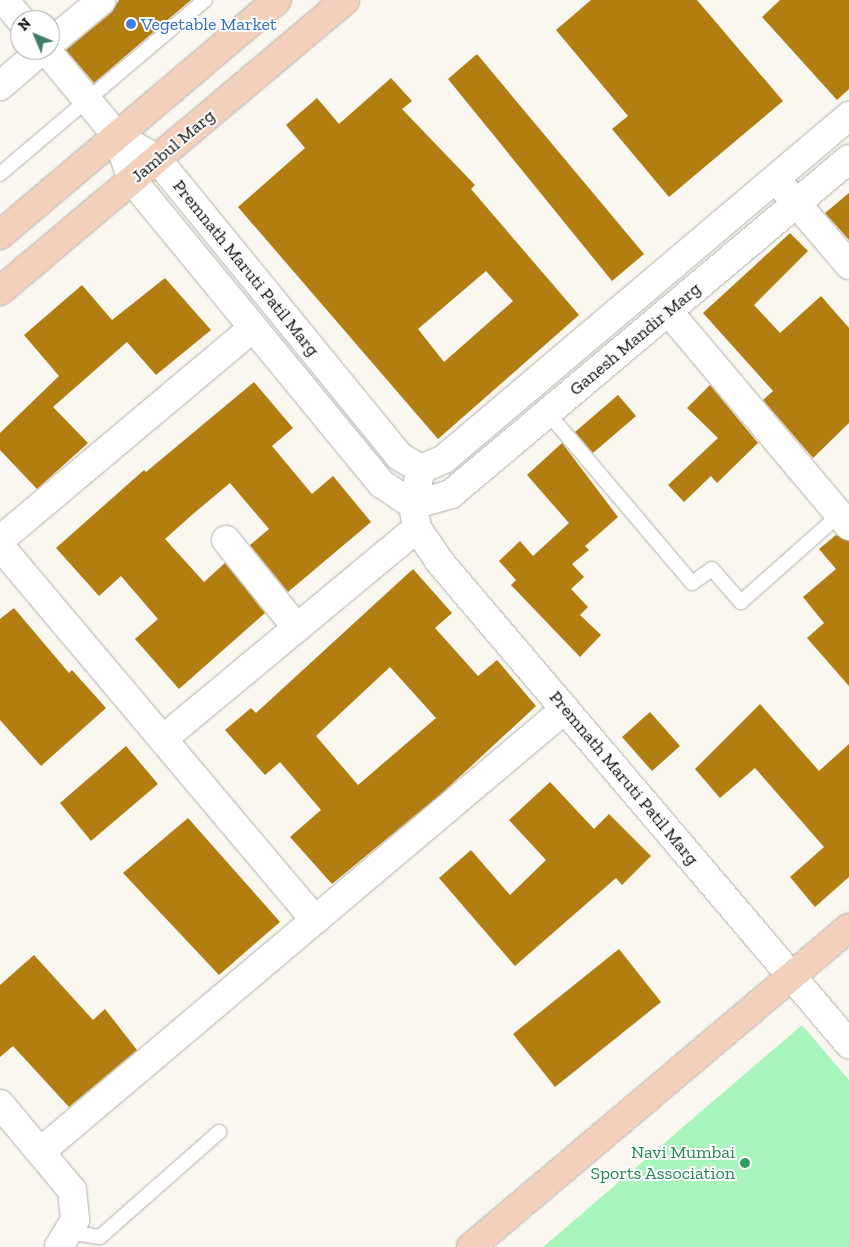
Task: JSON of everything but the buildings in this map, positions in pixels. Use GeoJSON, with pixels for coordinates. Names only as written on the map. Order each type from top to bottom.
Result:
{"type":"FeatureCollection","features":[{"type":"Feature","properties":{"kind":"main road"},"geometry":{"type":"LineString","coordinates":[[0,235],[277,0]]}},
{"type":"Feature","properties":{"kind":"main road","name":"Jambul Marg"},"geometry":{"type":"LineString","coordinates":[[0,291],[345,0]]}},
{"type":"Feature","properties":{"kind":"main road"},"geometry":{"type":"LineString","coordinates":[[471,1247],[849,928]]}},
{"type":"Feature","properties":{"kind":"street"},"geometry":{"type":"LineString","coordinates":[[4,0],[12,10]]}},
{"type":"Feature","properties":{"kind":"street"},"geometry":{"type":"LineString","coordinates":[[60,36],[102,0]]}},
{"type":"Feature","properties":{"kind":"street"},"geometry":{"type":"LineString","coordinates":[[0,86],[30,60]]}},
{"type":"Feature","properties":{"kind":"street"},"geometry":{"type":"LineString","coordinates":[[54,60],[117,136]]}},
{"type":"Feature","properties":{"kind":"street","name":"Ganesh Mandir Marg"},"geometry":{"type":"LineString","coordinates":[[421,469],[444,459],[849,116]]}},
{"type":"Feature","properties":{"kind":"street","name":"Premnath Maruti Patil Marg"},"geometry":{"type":"LineString","coordinates":[[117,136],[157,159],[399,456],[421,469]]}},
{"type":"Feature","properties":{"kind":"street","name":"Premnath Maruti Patil Marg"},"geometry":{"type":"LineString","coordinates":[[117,136],[132,180],[382,484],[415,516],[439,561],[849,1044]]}},
{"type":"Feature","properties":{"kind":"street","name":"Ganesh Mandir Marg"},"geometry":{"type":"LineString","coordinates":[[415,516],[451,494],[849,159]]}},
{"type":"Feature","properties":{"kind":"street"},"geometry":{"type":"LineString","coordinates":[[775,179],[849,266]]}},
{"type":"Feature","properties":{"kind":"street"},"geometry":{"type":"LineString","coordinates":[[675,264],[696,288]]}},
{"type":"Feature","properties":{"kind":"street"},"geometry":{"type":"LineString","coordinates":[[668,311],[844,520]]}},
{"type":"Feature","properties":{"kind":"street"},"geometry":{"type":"LineString","coordinates":[[0,540],[253,328]]}},
{"type":"Feature","properties":{"kind":"street"},"geometry":{"type":"LineString","coordinates":[[163,739],[297,628],[415,516],[421,469]]}},
{"type":"Feature","properties":{"kind":"street"},"geometry":{"type":"LineString","coordinates":[[226,540],[297,628]]}},
{"type":"Feature","properties":{"kind":"street"},"geometry":{"type":"LineString","coordinates":[[0,546],[314,920]]}},
{"type":"Feature","properties":{"kind":"street"},"geometry":{"type":"LineString","coordinates":[[40,1152],[565,709]]}},
{"type":"Feature","properties":{"kind":"street"},"geometry":{"type":"LineString","coordinates":[[0,1104],[72,1190],[76,1220],[64,1240]]}},
{"type":"Feature","properties":{"kind":"lane"},"geometry":{"type":"LineString","coordinates":[[0,174],[205,0]]}},
{"type":"Feature","properties":{"kind":"lane"},"geometry":{"type":"LineString","coordinates":[[548,412],[692,583],[712,569],[741,602],[844,520]]}},
{"type":"Feature","properties":{"kind":"lane"},"geometry":{"type":"LineString","coordinates":[[64,1240],[100,1237],[219,1132]]}},
{"type":"Feature","properties":{"kind":"green space","name":"Navi Mumbai Sports Association"},"geometry":{"type":"Polygon","coordinates":[[[802,1025],[849,1080],[849,1247],[543,1247],[802,1025]]]}},
{"type":"Feature","properties":{"kind":"place","name":"Vegetable Market"},"geometry":{"type":"Point","coordinates":[131,24]}},
{"type":"Feature","properties":{"kind":"place","name":"Navi Mumbai Sports Association"},"geometry":{"type":"Point","coordinates":[745,1163]}}]}
